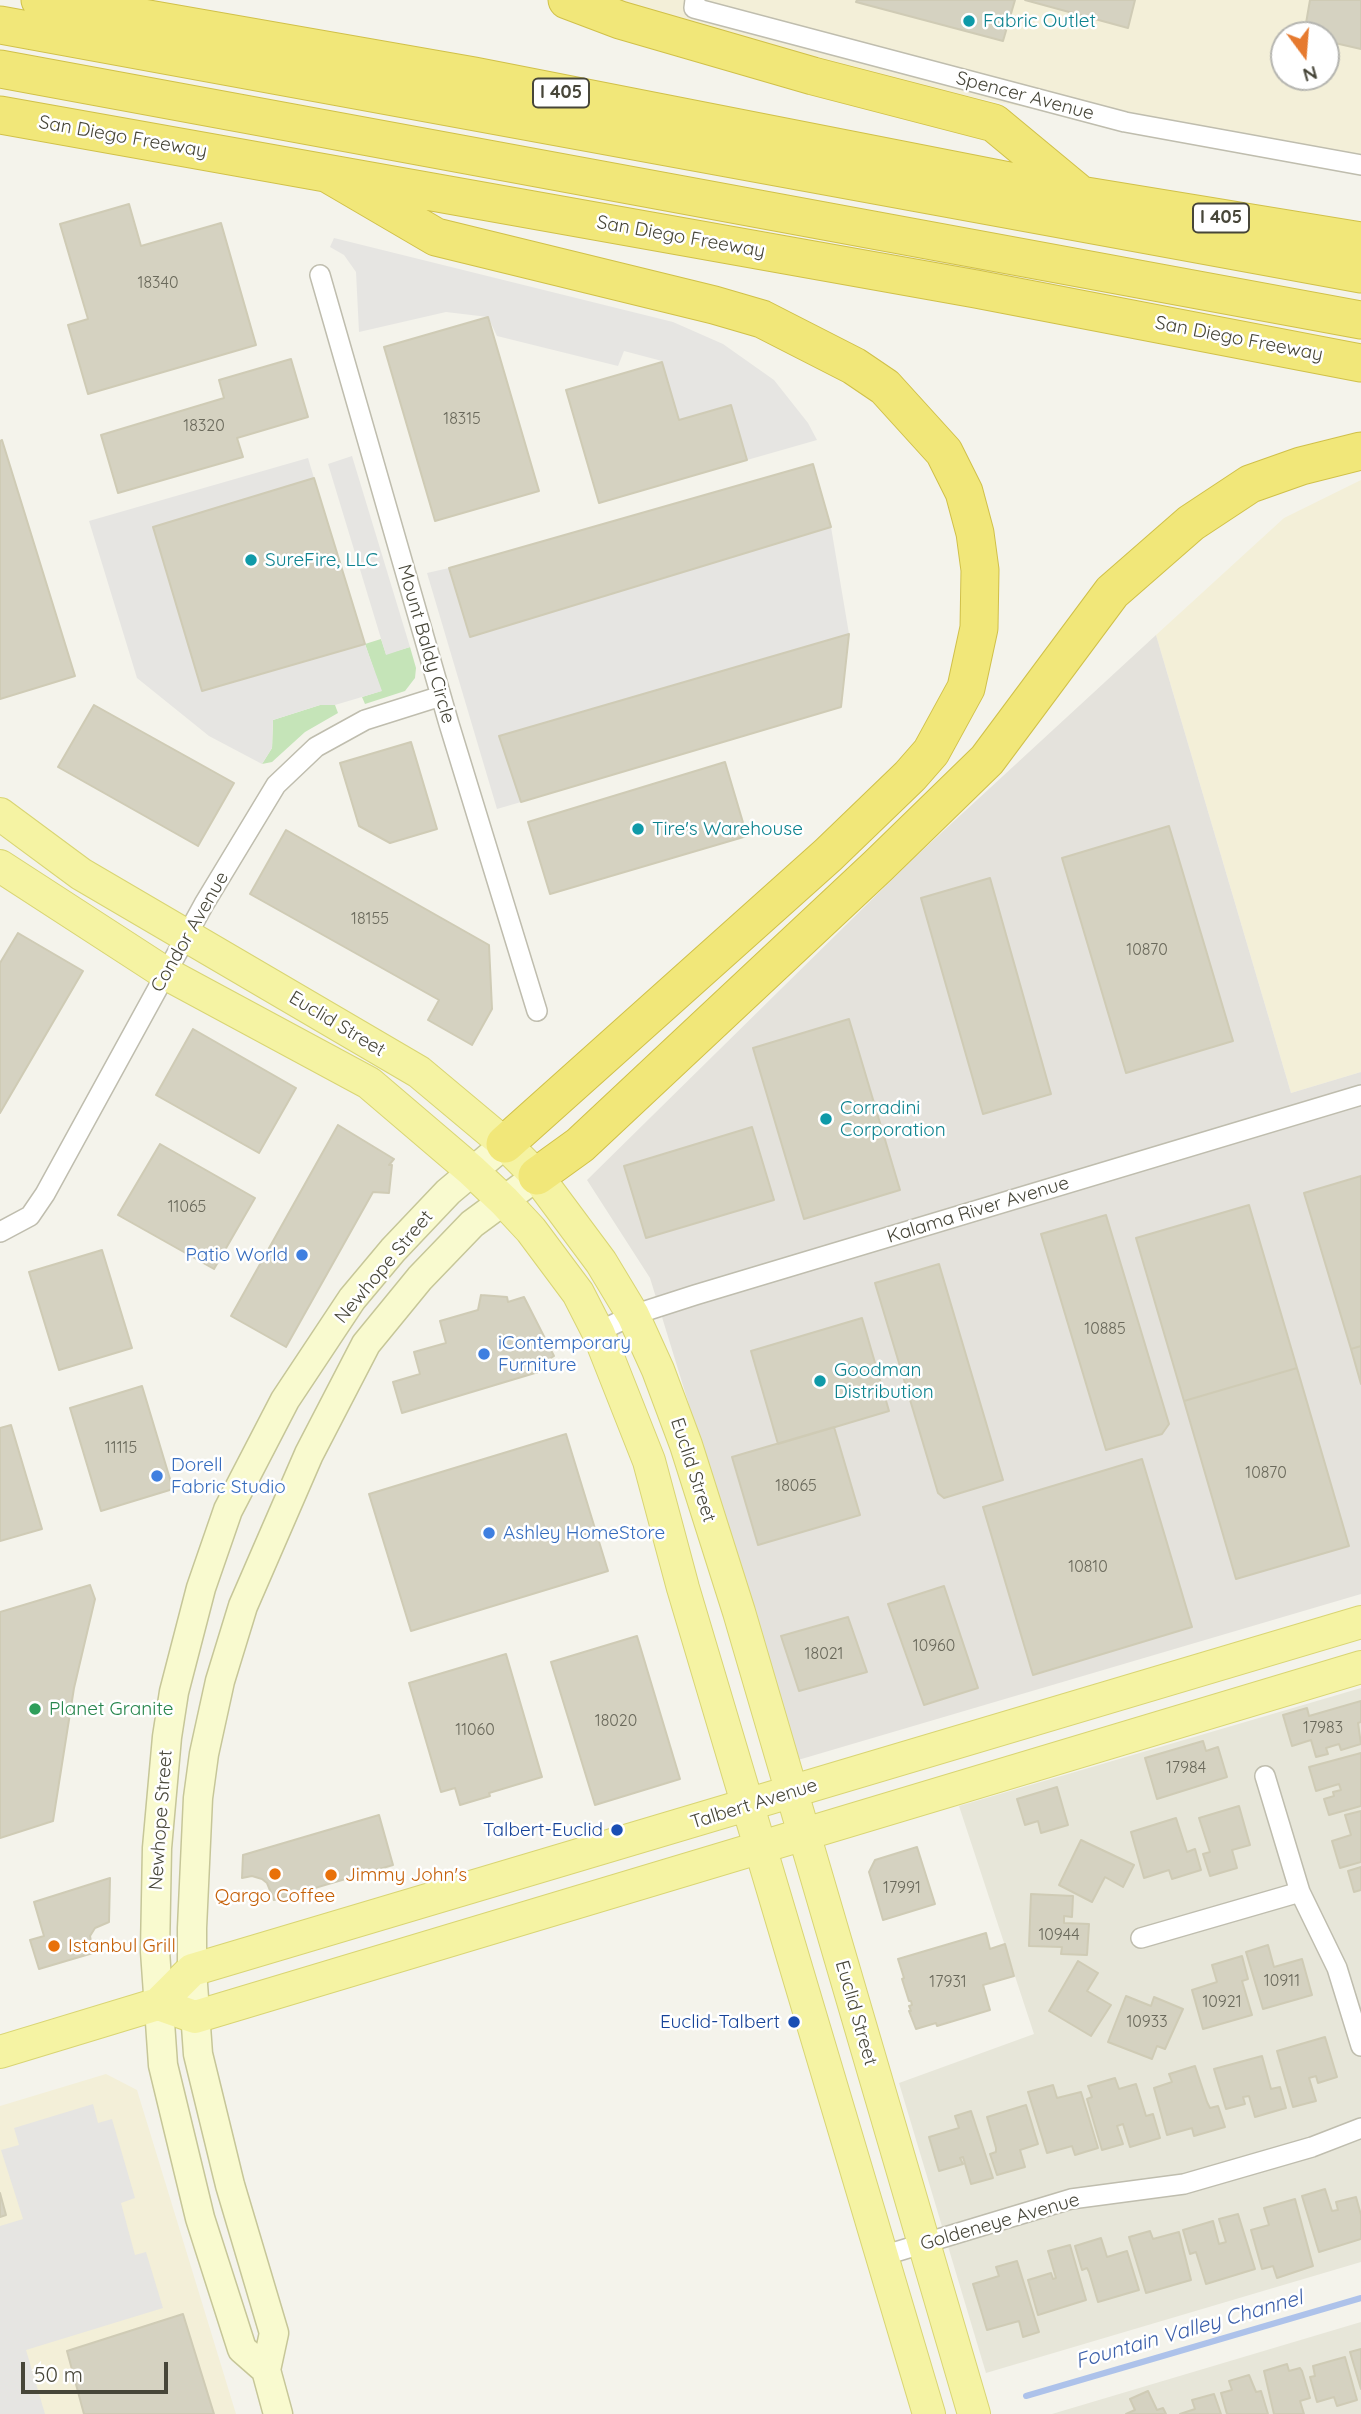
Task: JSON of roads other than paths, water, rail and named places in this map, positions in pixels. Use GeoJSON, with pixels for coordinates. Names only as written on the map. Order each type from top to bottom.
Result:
{"type":"FeatureCollection","features":[{"type":"Feature","properties":{"kind":"highway","name":"I 405"},"geometry":{"type":"LineString","coordinates":[[40,0],[474,76],[1080,195],[1361,241]]}},
{"type":"Feature","properties":{"kind":"highway"},"geometry":{"type":"LineString","coordinates":[[567,0],[620,20],[800,72],[994,123],[1080,195]]}},
{"type":"Feature","properties":{"kind":"highway"},"geometry":{"type":"LineString","coordinates":[[0,25],[1361,274]]}},
{"type":"Feature","properties":{"kind":"highway"},"geometry":{"type":"LineString","coordinates":[[0,69],[1361,320]]}},
{"type":"Feature","properties":{"kind":"highway","name":"San Diego Freeway"},"geometry":{"type":"LineString","coordinates":[[0,115],[976,289],[1361,363]]}},
{"type":"Feature","properties":{"kind":"highway"},"geometry":{"type":"LineString","coordinates":[[330,175],[436,237],[762,319],[854,366],[885,387],[944,452],[964,492],[975,533],[980,570],[979,628],[966,688],[931,752],[910,776],[828,855],[505,1144]]}},
{"type":"Feature","properties":{"kind":"highway"},"geometry":{"type":"LineString","coordinates":[[537,1175],[580,1145],[878,866],[987,760],[1112,592],[1131,575],[1191,523],[1250,484],[1301,466],[1361,451]]}},
{"type":"Feature","properties":{"kind":"main road","name":"Euclid Street"},"geometry":{"type":"LineString","coordinates":[[0,814],[81,874],[419,1072],[505,1144],[537,1175],[601,1262],[633,1315],[687,1445],[792,1792],[974,2414]]}},
{"type":"Feature","properties":{"kind":"main road","name":"Euclid Street"},"geometry":{"type":"LineString","coordinates":[[0,866],[165,973],[369,1083],[504,1201],[531,1230],[578,1293],[598,1332],[649,1461],[683,1588],[759,1847],[929,2414]]}},
{"type":"Feature","properties":{"kind":"main road","name":"Talbert Avenue"},"geometry":{"type":"LineString","coordinates":[[0,2052],[158,2004],[192,1970],[1361,1622]]}},
{"type":"Feature","properties":{"kind":"main road"},"geometry":{"type":"LineString","coordinates":[[158,2004],[195,2017],[1361,1667]]}},
{"type":"Feature","properties":{"kind":"street","name":"Spencer Avenue"},"geometry":{"type":"LineString","coordinates":[[694,4],[1125,122],[1361,165]]}},
{"type":"Feature","properties":{"kind":"street","name":"Mount Baldy Circle"},"geometry":{"type":"LineString","coordinates":[[320,275],[441,696],[537,1010]]}},
{"type":"Feature","properties":{"kind":"street","name":"Condor Avenue"},"geometry":{"type":"LineString","coordinates":[[0,1232],[30,1216],[37,1206],[165,973],[276,785],[316,747],[365,720],[441,696]]}},
{"type":"Feature","properties":{"kind":"street","name":"Kalama River Avenue"},"geometry":{"type":"LineString","coordinates":[[598,1332],[633,1315],[1361,1096]]}},
{"type":"Feature","properties":{"kind":"street","name":"Newhope Street"},"geometry":{"type":"LineString","coordinates":[[266,2370],[242,2349],[200,2218],[163,2065],[155,1942],[157,1848],[174,1692],[201,1588],[228,1510],[285,1399],[352,1299],[393,1250],[471,1170],[505,1144]]}},
{"type":"Feature","properties":{"kind":"street","name":"Newhope Street"},"geometry":{"type":"LineString","coordinates":[[278,2414],[266,2370],[274,2333],[230,2185],[198,2054],[192,1970],[198,1811],[204,1755],[220,1681],[243,1606],[309,1454],[366,1344],[421,1278],[472,1224],[537,1175]]}},
{"type":"Feature","properties":{"kind":"street"},"geometry":{"type":"LineString","coordinates":[[1265,1776],[1300,1892],[1337,1968],[1361,2046]]}},
{"type":"Feature","properties":{"kind":"street"},"geometry":{"type":"LineString","coordinates":[[1141,1938],[1300,1892]]}},
{"type":"Feature","properties":{"kind":"street","name":"Goldeneye Avenue"},"geometry":{"type":"LineString","coordinates":[[882,2256],[1071,2199],[1184,2183],[1312,2147],[1361,2128]]}},
{"type":"Feature","properties":{"kind":"waterway","name":"Fountain Valley Channel"},"geometry":{"type":"LineString","coordinates":[[1026,2396],[1361,2298]]}},
{"type":"Feature","properties":{"kind":"place","name":"Fabric Outlet"},"geometry":{"type":"Point","coordinates":[969,21]}},
{"type":"Feature","properties":{"kind":"place","name":"SureFire, LLC"},"geometry":{"type":"Point","coordinates":[251,560]}},
{"type":"Feature","properties":{"kind":"place","name":"Tire's Warehouse"},"geometry":{"type":"Point","coordinates":[638,829]}},
{"type":"Feature","properties":{"kind":"place","name":"Corradini Corporation"},"geometry":{"type":"Point","coordinates":[826,1119]}},
{"type":"Feature","properties":{"kind":"place","name":"Patio World"},"geometry":{"type":"Point","coordinates":[302,1255]}},
{"type":"Feature","properties":{"kind":"place","name":"iContemporary Furniture"},"geometry":{"type":"Point","coordinates":[484,1354]}},
{"type":"Feature","properties":{"kind":"place","name":"Goodman Distribution"},"geometry":{"type":"Point","coordinates":[820,1381]}},
{"type":"Feature","properties":{"kind":"place","name":"Dorell Fabric Studio"},"geometry":{"type":"Point","coordinates":[157,1476]}},
{"type":"Feature","properties":{"kind":"place","name":"Ashley HomeStore"},"geometry":{"type":"Point","coordinates":[489,1533]}},
{"type":"Feature","properties":{"kind":"place","name":"Planet Granite"},"geometry":{"type":"Point","coordinates":[35,1709]}},
{"type":"Feature","properties":{"kind":"place","name":"Talbert-Euclid"},"geometry":{"type":"Point","coordinates":[617,1830]}},
{"type":"Feature","properties":{"kind":"place","name":"Qargo Coffee"},"geometry":{"type":"Point","coordinates":[275,1874]}},
{"type":"Feature","properties":{"kind":"place","name":"Jimmy John's"},"geometry":{"type":"Point","coordinates":[331,1875]}},
{"type":"Feature","properties":{"kind":"place","name":"Istanbul Grill"},"geometry":{"type":"Point","coordinates":[54,1946]}},
{"type":"Feature","properties":{"kind":"place","name":"Euclid-Talbert"},"geometry":{"type":"Point","coordinates":[794,2022]}}]}
